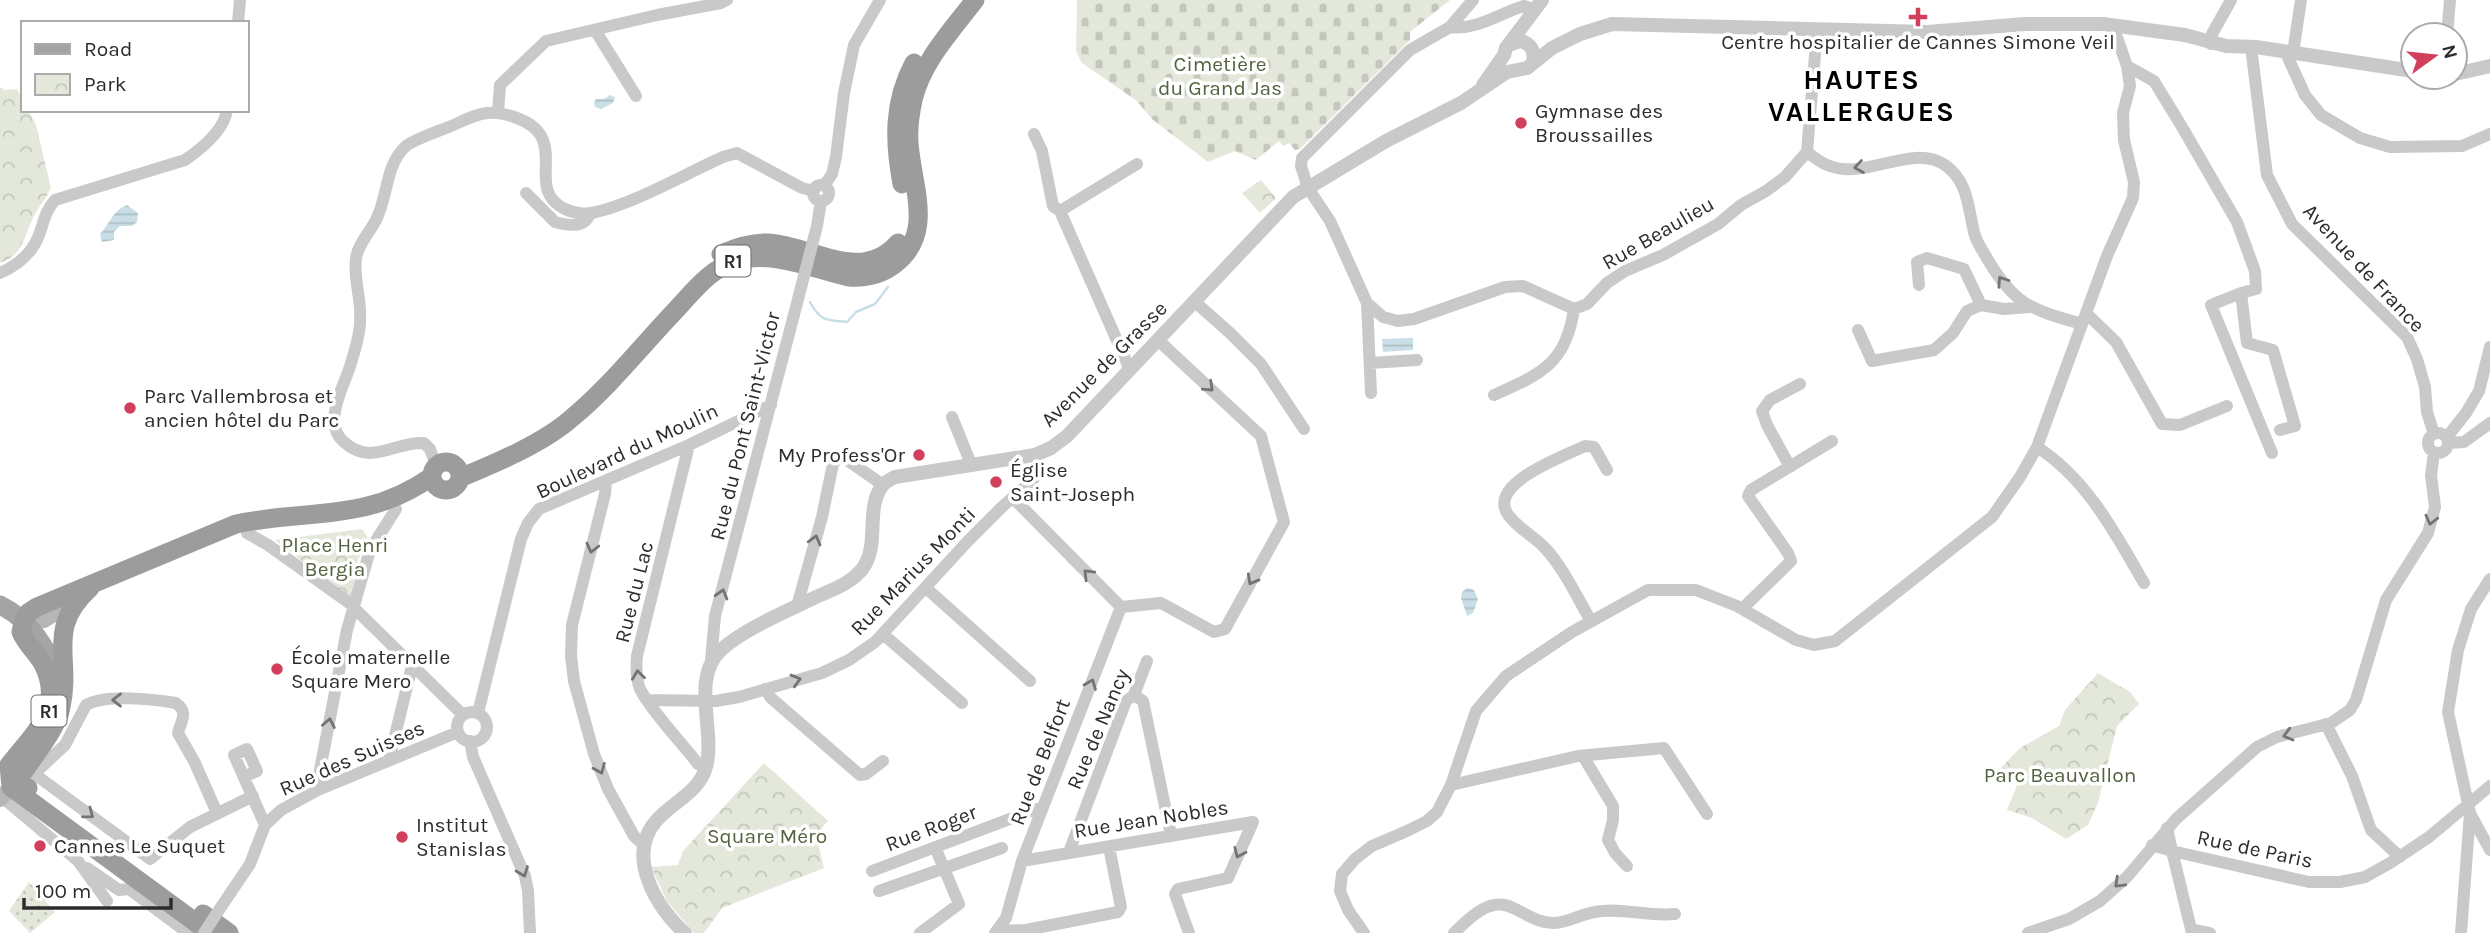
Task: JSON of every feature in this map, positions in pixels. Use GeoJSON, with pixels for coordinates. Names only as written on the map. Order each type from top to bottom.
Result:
{"type":"FeatureCollection","features":[{"type":"Feature","properties":{"kind":"highway","name":"R1"},"geometry":{"type":"LineString","coordinates":[[11,782],[44,720],[51,699],[50,680],[46,669],[20,624],[60,596],[222,531],[261,532],[350,521],[396,509],[463,464],[531,432],[573,404],[702,268],[722,254],[745,245],[770,243],[855,263],[873,261],[890,252],[902,235],[907,215],[896,138],[901,92],[925,44],[959,0]]}},
{"type":"Feature","properties":{"kind":"highway","name":"R1"},"geometry":{"type":"LineString","coordinates":[[261,532],[364,508],[543,437],[571,419],[597,396],[695,289],[715,271],[731,262],[761,256],[860,278],[879,274],[898,262],[912,246],[919,221],[909,143],[914,98],[924,70],[975,0]]}},
{"type":"Feature","properties":{"kind":"highway","name":"R1"},"geometry":{"type":"LineString","coordinates":[[11,782],[56,721],[66,684],[62,635],[75,601],[93,585]]}},
{"type":"Feature","properties":{"kind":"highway"},"geometry":{"type":"LineString","coordinates":[[11,782],[210,933]]}},
{"type":"Feature","properties":{"kind":"highway"},"geometry":{"type":"LineString","coordinates":[[11,782],[229,933]]}},
{"type":"Feature","properties":{"kind":"main road"},"geometry":{"type":"LineString","coordinates":[[20,624],[44,620],[75,601]]}},
{"type":"Feature","properties":{"kind":"main road"},"geometry":{"type":"LineString","coordinates":[[20,624],[50,658],[60,679],[62,700]]}},
{"type":"Feature","properties":{"kind":"street"},"geometry":{"type":"LineString","coordinates":[[237,21],[240,0]]}},
{"type":"Feature","properties":{"kind":"street"},"geometry":{"type":"LineString","coordinates":[[498,112],[499,85],[546,41],[727,0]]}},
{"type":"Feature","properties":{"kind":"street","name":"Rue du Pont Saint-Victor"},"geometry":{"type":"LineString","coordinates":[[711,662],[715,616],[817,226],[819,192],[832,174],[836,157],[844,93],[854,45],[880,0]]}},
{"type":"Feature","properties":{"kind":"street"},"geometry":{"type":"LineString","coordinates":[[1371,393],[1367,303],[1330,221],[1308,188],[1301,166],[1302,158],[1410,50],[1450,27],[1473,0]]}},
{"type":"Feature","properties":{"kind":"street"},"geometry":{"type":"LineString","coordinates":[[2211,44],[2212,34],[2231,0]]}},
{"type":"Feature","properties":{"kind":"street"},"geometry":{"type":"LineString","coordinates":[[2301,0],[2289,52],[2305,95],[2321,114],[2360,138],[2390,146],[2462,146],[2490,134]]}},
{"type":"Feature","properties":{"kind":"street"},"geometry":{"type":"LineString","coordinates":[[2448,21],[2450,0]]}},
{"type":"Feature","properties":{"kind":"street"},"geometry":{"type":"LineString","coordinates":[[1450,27],[1462,29],[1477,25],[1524,6],[1535,9],[1530,51],[1523,70],[1514,70],[1478,92]]}},
{"type":"Feature","properties":{"kind":"street","name":"Avenue de Grasse"},"geometry":{"type":"LineString","coordinates":[[883,485],[895,477],[1035,455],[1068,436],[1293,197],[1386,141],[1478,92],[1535,9]]}},
{"type":"Feature","properties":{"kind":"street"},"geometry":{"type":"LineString","coordinates":[[1514,70],[1507,64],[1506,50],[1516,41],[1530,51],[1552,48],[1580,34],[1612,24],[1935,32],[2045,24],[2113,26],[2185,35],[2211,44],[2289,52],[2399,69]]}},
{"type":"Feature","properties":{"kind":"street"},"geometry":{"type":"LineString","coordinates":[[1364,933],[1348,910],[1340,891],[1342,874],[1372,846],[1427,821],[1437,812],[1451,785],[1476,711],[1506,676],[1535,654],[1648,590],[1696,590],[1742,609],[1796,640],[1814,645],[1835,641],[1992,517],[2037,447],[2084,318],[2133,198],[2134,182],[2124,140],[2123,113],[2130,86],[2127,66],[2113,26]]}},
{"type":"Feature","properties":{"kind":"street"},"geometry":{"type":"LineString","coordinates":[[596,30],[636,96]]}},
{"type":"Feature","properties":{"kind":"street"},"geometry":{"type":"LineString","coordinates":[[1817,31],[1807,152],[1830,166],[1847,169],[1915,159],[1936,159],[1948,167],[1960,178],[1968,199],[1975,236],[1991,264],[2011,293],[2029,307]]}},
{"type":"Feature","properties":{"kind":"street","name":"Avenue de France"},"geometry":{"type":"LineString","coordinates":[[2251,47],[2267,175],[2292,224],[2407,337],[2425,387],[2427,412],[2434,434]]}},
{"type":"Feature","properties":{"kind":"street"},"geometry":{"type":"LineString","coordinates":[[2127,66],[2154,81],[2237,222],[2255,271],[2256,289],[2211,305],[2272,453]]}},
{"type":"Feature","properties":{"kind":"street"},"geometry":{"type":"LineString","coordinates":[[2469,71],[2490,66]]}},
{"type":"Feature","properties":{"kind":"street"},"geometry":{"type":"LineString","coordinates":[[0,273],[20,262],[29,253],[38,237],[47,209],[55,200],[185,160],[199,150],[225,122],[227,112]]}},
{"type":"Feature","properties":{"kind":"street"},"geometry":{"type":"LineString","coordinates":[[447,477],[424,443],[408,443],[377,454],[359,451],[344,443],[336,433],[334,419],[351,363],[360,320],[356,258],[383,204],[391,170],[405,146],[478,114],[498,112],[527,121],[539,132],[547,152],[544,182],[554,202],[565,209],[590,213],[621,203],[737,153],[802,188],[819,192]]}},
{"type":"Feature","properties":{"kind":"street"},"geometry":{"type":"LineString","coordinates":[[1034,134],[1042,151],[1054,206],[1060,211],[1130,370]]}},
{"type":"Feature","properties":{"kind":"street","name":"Rue Beaulieu"},"geometry":{"type":"LineString","coordinates":[[1574,309],[1587,304],[1607,283],[1625,271],[1663,255],[1718,224],[1741,205],[1785,177],[1807,152]]}},
{"type":"Feature","properties":{"kind":"street"},"geometry":{"type":"LineString","coordinates":[[1060,211],[1137,164]]}},
{"type":"Feature","properties":{"kind":"street"},"geometry":{"type":"LineString","coordinates":[[526,193],[553,227],[580,224],[588,219],[590,213]]}},
{"type":"Feature","properties":{"kind":"street"},"geometry":{"type":"LineString","coordinates":[[1919,285],[1917,262],[1927,258],[1964,269],[1981,305]]}},
{"type":"Feature","properties":{"kind":"street"},"geometry":{"type":"LineString","coordinates":[[1367,303],[1383,317],[1398,321],[1414,319],[1505,287],[1523,286],[1574,309],[1571,326],[1560,353],[1543,371],[1494,395]]}},
{"type":"Feature","properties":{"kind":"street"},"geometry":{"type":"LineString","coordinates":[[2241,293],[2247,343],[2273,350],[2295,426],[2280,430]]}},
{"type":"Feature","properties":{"kind":"street"},"geometry":{"type":"LineString","coordinates":[[1195,302],[1261,364],[1304,429]]}},
{"type":"Feature","properties":{"kind":"street"},"geometry":{"type":"LineString","coordinates":[[1858,330],[1872,361],[1934,351],[1953,333],[1967,310],[1981,305],[2004,309],[2029,307],[2084,318],[2116,342],[2162,424],[2180,425],[2227,406]]}},
{"type":"Feature","properties":{"kind":"street"},"geometry":{"type":"LineString","coordinates":[[1013,498],[1121,607],[1161,603],[1214,632],[1225,629],[1284,522],[1261,436],[1158,341]]}},
{"type":"Feature","properties":{"kind":"street"},"geometry":{"type":"LineString","coordinates":[[2490,347],[2479,391],[2448,440],[2443,453],[2434,453],[2430,449],[2428,443],[2434,434],[2443,434],[2448,440],[2464,442],[2490,423]]}},
{"type":"Feature","properties":{"kind":"street"},"geometry":{"type":"LineString","coordinates":[[1370,363],[1417,360]]}},
{"type":"Feature","properties":{"kind":"street"},"geometry":{"type":"LineString","coordinates":[[1790,467],[1762,411],[1770,400],[1800,384]]}},
{"type":"Feature","properties":{"kind":"street","name":"Boulevard du Moulin"},"geometry":{"type":"LineString","coordinates":[[478,713],[521,540],[528,523],[539,509],[689,445],[771,405]]}},
{"type":"Feature","properties":{"kind":"street"},"geometry":{"type":"LineString","coordinates":[[952,417],[971,464]]}},
{"type":"Feature","properties":{"kind":"street"},"geometry":{"type":"LineString","coordinates":[[1742,609],[1791,561],[1748,496],[1751,491],[1832,442]]}},
{"type":"Feature","properties":{"kind":"street","name":"Rue du Lac"},"geometry":{"type":"LineString","coordinates":[[689,445],[637,656],[636,671],[639,688],[648,701],[698,764],[706,767]]}},
{"type":"Feature","properties":{"kind":"street"},"geometry":{"type":"LineString","coordinates":[[1591,621],[1548,551],[1509,516],[1504,499],[1515,481],[1585,446],[1594,447],[1607,470]]}},
{"type":"Feature","properties":{"kind":"street"},"geometry":{"type":"LineString","coordinates":[[2037,447],[2052,456],[2102,509],[2144,583]]}},
{"type":"Feature","properties":{"kind":"street"},"geometry":{"type":"LineString","coordinates":[[2028,933],[2059,928],[2100,901],[2127,877],[2167,828],[2257,747],[2277,737],[2326,724],[2350,710],[2356,700],[2386,600],[2428,533],[2435,507],[2431,475],[2434,453]]}},
{"type":"Feature","properties":{"kind":"street"},"geometry":{"type":"LineString","coordinates":[[684,933],[652,889],[643,857],[644,845],[655,822],[694,788],[706,767],[706,700],[711,662],[731,642],[844,584],[864,567],[869,557],[877,496],[883,485],[840,455],[833,464],[822,517],[797,606]]}},
{"type":"Feature","properties":{"kind":"street","name":"Rue Marius Monti"},"geometry":{"type":"LineString","coordinates":[[648,701],[706,700],[739,696],[831,670],[862,652],[883,634],[968,541],[1036,477],[1035,455]]}},
{"type":"Feature","properties":{"kind":"street"},"geometry":{"type":"LineString","coordinates":[[606,482],[572,625],[571,656],[574,681],[594,754],[608,789],[634,836],[644,845]]}},
{"type":"Feature","properties":{"kind":"street"},"geometry":{"type":"LineString","coordinates":[[318,790],[346,630],[370,550],[396,509]]}},
{"type":"Feature","properties":{"kind":"street"},"geometry":{"type":"LineString","coordinates":[[261,532],[354,608],[463,715]]}},
{"type":"Feature","properties":{"kind":"street"},"geometry":{"type":"LineString","coordinates":[[2490,579],[2472,610],[2458,650],[2448,712],[2469,808],[2490,850]]}},
{"type":"Feature","properties":{"kind":"street"},"geometry":{"type":"LineString","coordinates":[[926,588],[1030,681]]}},
{"type":"Feature","properties":{"kind":"street","name":"Rue de Belfort"},"geometry":{"type":"LineString","coordinates":[[996,932],[1006,918],[1022,861],[1121,607]]}},
{"type":"Feature","properties":{"kind":"street"},"geometry":{"type":"LineString","coordinates":[[883,634],[962,703]]}},
{"type":"Feature","properties":{"kind":"street","name":"Rue de Nancy"},"geometry":{"type":"LineString","coordinates":[[1069,852],[1126,701],[1134,695],[1147,660]]}},
{"type":"Feature","properties":{"kind":"street"},"geometry":{"type":"LineString","coordinates":[[389,760],[412,666]]}},
{"type":"Feature","properties":{"kind":"street"},"geometry":{"type":"LineString","coordinates":[[765,689],[771,698],[860,775],[866,774],[883,761]]}},
{"type":"Feature","properties":{"kind":"street"},"geometry":{"type":"LineString","coordinates":[[1134,695],[1143,701],[1171,835]]}},
{"type":"Feature","properties":{"kind":"street"},"geometry":{"type":"LineString","coordinates":[[11,782],[65,745],[86,705],[91,702],[106,699],[165,701],[176,703],[183,708],[185,715],[178,733],[195,763],[217,813]]}},
{"type":"Feature","properties":{"kind":"street"},"geometry":{"type":"LineString","coordinates":[[470,741],[480,740],[486,732],[486,723],[478,713],[463,715],[458,723],[458,732],[470,741],[473,757],[525,876],[530,933]]}},
{"type":"Feature","properties":{"kind":"street"},"geometry":{"type":"LineString","coordinates":[[2326,724],[2352,776],[2371,830],[2400,857]]}},
{"type":"Feature","properties":{"kind":"street","name":"Rue des Suisses"},"geometry":{"type":"LineString","coordinates":[[265,825],[281,810],[318,790],[458,732]]}},
{"type":"Feature","properties":{"kind":"street"},"geometry":{"type":"LineString","coordinates":[[1451,785],[1583,756],[1664,748],[1707,814]]}},
{"type":"Feature","properties":{"kind":"street"},"geometry":{"type":"LineString","coordinates":[[1583,756],[1613,806],[1608,840],[1627,866]]}},
{"type":"Feature","properties":{"kind":"street"},"geometry":{"type":"LineString","coordinates":[[204,933],[250,864],[265,825],[243,777]]}},
{"type":"Feature","properties":{"kind":"street"},"geometry":{"type":"LineString","coordinates":[[11,782],[150,859],[190,827],[253,796]]}},
{"type":"Feature","properties":{"kind":"street"},"geometry":{"type":"LineString","coordinates":[[11,782],[78,861],[107,901]]}},
{"type":"Feature","properties":{"kind":"street","name":"Rue de Paris"},"geometry":{"type":"LineString","coordinates":[[2167,828],[2172,851],[2309,882],[2340,883],[2365,877],[2400,857],[2469,808],[2490,786]]}},
{"type":"Feature","properties":{"kind":"street","name":"Rue Roger"},"geometry":{"type":"LineString","coordinates":[[872,871],[1036,808],[1042,810]]}},
{"type":"Feature","properties":{"kind":"street"},"geometry":{"type":"LineString","coordinates":[[2461,933],[2469,808]]}},
{"type":"Feature","properties":{"kind":"street","name":"Rue Jean Nobles"},"geometry":{"type":"LineString","coordinates":[[1022,861],[1253,822],[1228,878],[1178,889],[1175,894],[1189,933]]}},
{"type":"Feature","properties":{"kind":"street"},"geometry":{"type":"LineString","coordinates":[[2152,845],[2172,851],[2192,931],[2210,933]]}},
{"type":"Feature","properties":{"kind":"street"},"geometry":{"type":"LineString","coordinates":[[920,933],[958,905],[935,847]]}},
{"type":"Feature","properties":{"kind":"street"},"geometry":{"type":"LineString","coordinates":[[996,932],[1026,930],[1118,912],[1121,907],[1109,847]]}},
{"type":"Feature","properties":{"kind":"street"},"geometry":{"type":"LineString","coordinates":[[879,891],[1002,848]]}},
{"type":"Feature","properties":{"kind":"street"},"geometry":{"type":"LineString","coordinates":[[78,861],[119,890],[129,889],[188,933]]}},
{"type":"Feature","properties":{"kind":"street"},"geometry":{"type":"LineString","coordinates":[[1454,933],[1484,907],[1498,904],[1511,906],[1532,919],[1545,923],[1557,923],[1603,911],[1656,916],[1675,914]]}},
{"type":"Feature","properties":{"kind":"green space","name":"Cimetière du Grand Jas"},"geometry":{"type":"Polygon","coordinates":[[[1077,0],[1450,0],[1410,32],[1410,40],[1300,149],[1295,150],[1289,143],[1283,146],[1279,141],[1256,160],[1235,151],[1208,162],[1152,119],[1137,101],[1082,63],[1076,51],[1077,0]]]}},
{"type":"Feature","properties":{"kind":"green space"},"geometry":{"type":"Polygon","coordinates":[[[0,87],[5,90],[17,89],[21,97],[21,112],[29,112],[36,125],[51,188],[35,214],[22,245],[14,256],[0,263],[0,87]]]}},
{"type":"Feature","properties":{"kind":"green space"},"geometry":{"type":"Polygon","coordinates":[[[1261,180],[1276,198],[1260,213],[1242,193],[1261,180]]]}},
{"type":"Feature","properties":{"kind":"green space","name":"Place Henri Bergia"},"geometry":{"type":"Polygon","coordinates":[[[362,529],[368,538],[358,560],[351,599],[275,540],[362,529]]]}},
{"type":"Feature","properties":{"kind":"green space","name":"Parc Beauvallon"},"geometry":{"type":"Polygon","coordinates":[[[2098,673],[2130,692],[2139,704],[2117,726],[2098,803],[2088,825],[2066,839],[2032,818],[2007,810],[2018,783],[2017,775],[2013,773],[2006,781],[1995,774],[2020,748],[2059,726],[2065,710],[2098,673]]]}},
{"type":"Feature","properties":{"kind":"green space","name":"Square Méro"},"geometry":{"type":"Polygon","coordinates":[[[764,763],[828,821],[819,837],[824,868],[722,908],[704,933],[694,933],[667,901],[651,867],[678,865],[683,851],[764,763]]]}},
{"type":"Feature","properties":{"kind":"green space"},"geometry":{"type":"Polygon","coordinates":[[[29,882],[55,912],[30,933],[9,911],[29,882]]]}},
{"type":"Feature","properties":{"kind":"water"},"geometry":{"type":"Polygon","coordinates":[[[610,95],[615,97],[613,103],[601,109],[595,107],[596,99],[604,99],[610,95]]]}},
{"type":"Feature","properties":{"kind":"water"},"geometry":{"type":"Polygon","coordinates":[[[127,205],[138,213],[137,222],[132,226],[120,226],[114,232],[114,240],[102,242],[100,234],[115,214],[127,205]]]}},
{"type":"Feature","properties":{"kind":"water"},"geometry":{"type":"Polygon","coordinates":[[[1413,338],[1413,350],[1383,352],[1382,339],[1413,338]]]}},
{"type":"Feature","properties":{"kind":"water"},"geometry":{"type":"Polygon","coordinates":[[[1467,588],[1474,590],[1478,599],[1473,613],[1467,616],[1461,598],[1462,592],[1467,588]]]}},
{"type":"Feature","properties":{"kind":"waterway"},"geometry":{"type":"LineString","coordinates":[[810,302],[824,318],[847,322],[856,312],[875,304],[888,287]]}},
{"type":"Feature","properties":{"kind":"place","name":"Centre hospitalier de Cannes Simone Veil"},"geometry":{"type":"Point","coordinates":[1918,17]}},
{"type":"Feature","properties":{"kind":"place","name":"Gymnase des Broussailles"},"geometry":{"type":"Point","coordinates":[1521,123]}},
{"type":"Feature","properties":{"kind":"place","name":"Parc Vallembrosa et ancien hôtel du Parc"},"geometry":{"type":"Point","coordinates":[130,408]}},
{"type":"Feature","properties":{"kind":"place","name":"My Profess'Or"},"geometry":{"type":"Point","coordinates":[919,455]}},
{"type":"Feature","properties":{"kind":"place","name":"Église Saint-Joseph"},"geometry":{"type":"Point","coordinates":[996,482]}},
{"type":"Feature","properties":{"kind":"place","name":"École maternelle Square Mero"},"geometry":{"type":"Point","coordinates":[277,669]}},
{"type":"Feature","properties":{"kind":"place","name":"Institut Stanislas"},"geometry":{"type":"Point","coordinates":[402,837]}},
{"type":"Feature","properties":{"kind":"place","name":"Cannes Le Suquet"},"geometry":{"type":"Point","coordinates":[40,846]}},
{"type":"Feature","properties":{"kind":"district","name":"HAUTES VALLERGUES"},"geometry":{"type":"Point","coordinates":[1862,95]}}]}
